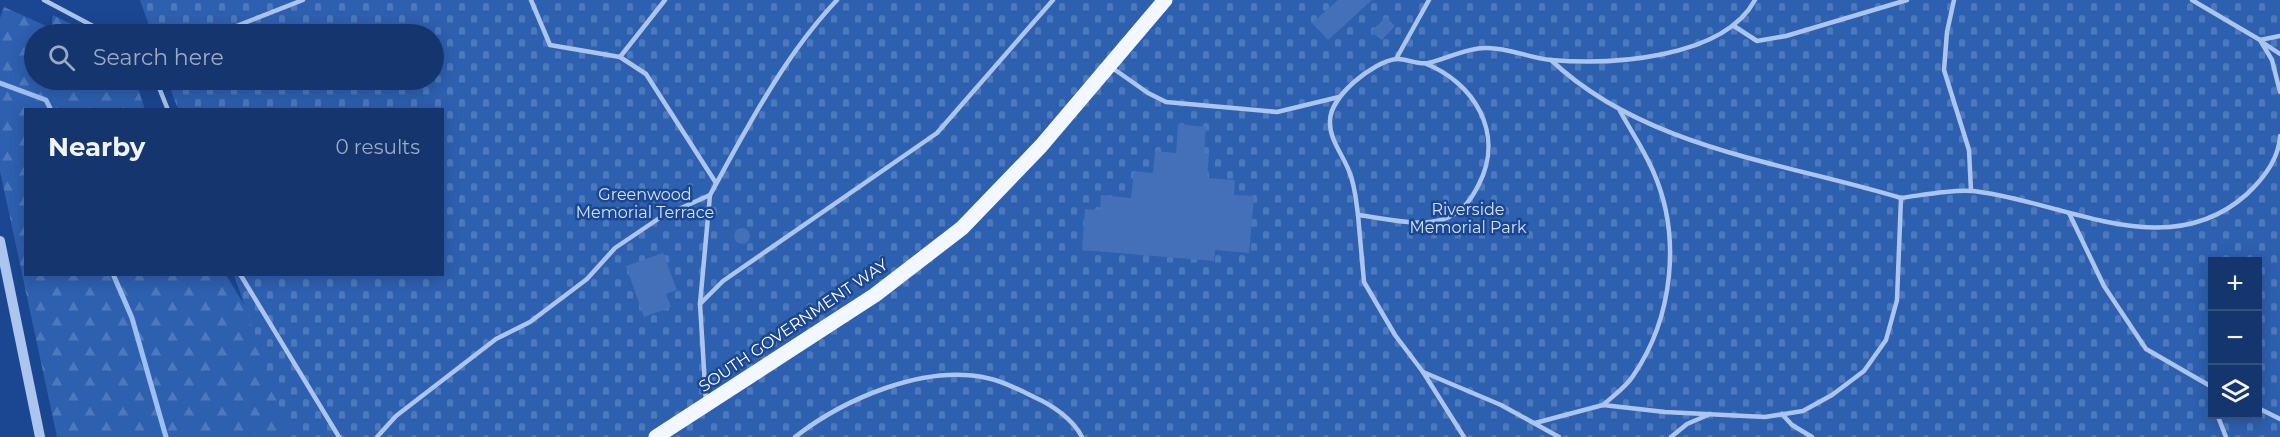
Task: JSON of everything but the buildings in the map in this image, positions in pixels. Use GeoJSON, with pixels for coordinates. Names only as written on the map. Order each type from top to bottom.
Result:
{"type":"FeatureCollection","features":[{"type":"Feature","properties":{"kind":"main road","name":"SOUTH GOVERNMENT WAY"},"geometry":{"type":"LineString","coordinates":[[657,437],[875,296],[962,228],[1041,146],[1165,0]]}},
{"type":"Feature","properties":{"kind":"street"},"geometry":{"type":"LineString","coordinates":[[0,242],[40,437]]}},
{"type":"Feature","properties":{"kind":"lane"},"geometry":{"type":"LineString","coordinates":[[44,0],[89,24]]}},
{"type":"Feature","properties":{"kind":"lane"},"geometry":{"type":"LineString","coordinates":[[242,24],[303,0]]}},
{"type":"Feature","properties":{"kind":"lane"},"geometry":{"type":"LineString","coordinates":[[531,0],[550,45],[620,57],[646,74],[716,183]]}},
{"type":"Feature","properties":{"kind":"lane"},"geometry":{"type":"LineString","coordinates":[[620,57],[665,0]]}},
{"type":"Feature","properties":{"kind":"lane"},"geometry":{"type":"LineString","coordinates":[[706,405],[700,304],[710,195],[772,88],[822,16],[837,0]]}},
{"type":"Feature","properties":{"kind":"lane"},"geometry":{"type":"LineString","coordinates":[[700,304],[723,280],[937,133],[1053,0]]}},
{"type":"Feature","properties":{"kind":"lane"},"geometry":{"type":"LineString","coordinates":[[1396,59],[1429,0]]}},
{"type":"Feature","properties":{"kind":"lane"},"geometry":{"type":"LineString","coordinates":[[1424,63],[1484,47],[1551,60],[1612,61],[1681,51],[1734,27],[1755,0]]}},
{"type":"Feature","properties":{"kind":"lane"},"geometry":{"type":"LineString","coordinates":[[1734,27],[1757,40],[1786,36],[1907,0]]}},
{"type":"Feature","properties":{"kind":"lane"},"geometry":{"type":"LineString","coordinates":[[1954,0],[1947,32],[1944,70],[1970,150],[1971,191]]}},
{"type":"Feature","properties":{"kind":"lane"},"geometry":{"type":"LineString","coordinates":[[2192,0],[2280,54]]}},
{"type":"Feature","properties":{"kind":"lane"},"geometry":{"type":"LineString","coordinates":[[2260,40],[2280,36]]}},
{"type":"Feature","properties":{"kind":"lane"},"geometry":{"type":"LineString","coordinates":[[2260,40],[2272,60],[2279,79],[2280,92]]}},
{"type":"Feature","properties":{"kind":"lane"},"geometry":{"type":"LineString","coordinates":[[1358,215],[1429,222],[1449,217],[1471,201],[1484,174],[1490,149],[1488,133],[1476,102],[1461,84],[1441,70],[1424,63],[1396,59],[1374,68],[1355,81],[1339,97],[1329,119],[1332,135],[1355,186],[1364,282],[1395,335],[1423,372],[1464,437]]}},
{"type":"Feature","properties":{"kind":"lane"},"geometry":{"type":"LineString","coordinates":[[1551,60],[1575,83],[1620,111],[1768,165],[1901,198],[1971,191],[2032,202],[2112,224],[2161,228],[2199,222],[2230,210],[2256,186],[2272,164],[2280,136]]}},
{"type":"Feature","properties":{"kind":"lane"},"geometry":{"type":"LineString","coordinates":[[1109,66],[1148,93],[1166,102],[1277,112],[1339,97]]}},
{"type":"Feature","properties":{"kind":"lane"},"geometry":{"type":"LineString","coordinates":[[160,90],[167,108]]}},
{"type":"Feature","properties":{"kind":"lane"},"geometry":{"type":"LineString","coordinates":[[1603,405],[1632,377],[1651,341],[1666,300],[1669,262],[1670,230],[1654,172],[1620,111]]}},
{"type":"Feature","properties":{"kind":"lane"},"geometry":{"type":"LineString","coordinates":[[377,437],[396,416],[496,339],[530,322],[587,279],[615,248],[661,217],[710,195]]}},
{"type":"Feature","properties":{"kind":"lane"},"geometry":{"type":"LineString","coordinates":[[1535,423],[1603,405],[1765,417],[1803,411],[1832,395],[1864,371],[1886,340],[1897,300],[1901,198]]}},
{"type":"Feature","properties":{"kind":"lane"},"geometry":{"type":"LineString","coordinates":[[2069,213],[2104,286],[2146,349],[2208,385]]}},
{"type":"Feature","properties":{"kind":"lane"},"geometry":{"type":"LineString","coordinates":[[241,276],[339,437]]}},
{"type":"Feature","properties":{"kind":"lane"},"geometry":{"type":"LineString","coordinates":[[1423,372],[1501,405],[1559,437]]}},
{"type":"Feature","properties":{"kind":"lane"},"geometry":{"type":"LineString","coordinates":[[795,437],[810,425],[869,395],[918,378],[950,376],[987,378],[1024,392],[1053,406],[1082,437]]}},
{"type":"Feature","properties":{"kind":"lane"},"geometry":{"type":"LineString","coordinates":[[2262,410],[2280,419]]}},
{"type":"Feature","properties":{"kind":"lane"},"geometry":{"type":"LineString","coordinates":[[1671,437],[1687,424],[1711,414]]}},
{"type":"Feature","properties":{"kind":"lane"},"geometry":{"type":"LineString","coordinates":[[1782,414],[1792,425],[1812,437]]}},
{"type":"Feature","properties":{"kind":"lane"},"geometry":{"type":"LineString","coordinates":[[2219,419],[2226,437]]}},
{"type":"Feature","properties":{"kind":"green space","name":"Riverside Memorial Park"},"geometry":{"type":"Polygon","coordinates":[[[140,0],[2280,0],[2280,437],[290,437],[234,276],[444,276],[444,108],[178,108],[171,90],[444,90],[444,24],[148,24],[140,0]]]}},
{"type":"Feature","properties":{"kind":"green space"},"geometry":{"type":"Polygon","coordinates":[[[4,7],[42,24],[24,24],[24,90],[138,90],[145,108],[24,108],[24,276],[227,276],[325,437],[57,437],[0,171],[0,18],[4,7]]]}},
{"type":"Feature","properties":{"kind":"green space"},"geometry":{"type":"Polygon","coordinates":[[[53,15],[71,24],[52,24],[53,15]]]}},
{"type":"Feature","properties":{"kind":"waterway"},"geometry":{"type":"LineString","coordinates":[[0,83],[46,100],[50,108]]}},
{"type":"Feature","properties":{"kind":"waterway"},"geometry":{"type":"LineString","coordinates":[[114,276],[132,318],[166,437]]}},
{"type":"Feature","properties":{"kind":"park label","name":"Greenwood Memorial Terrace"},"geometry":{"type":"Point","coordinates":[645,203]}}]}
